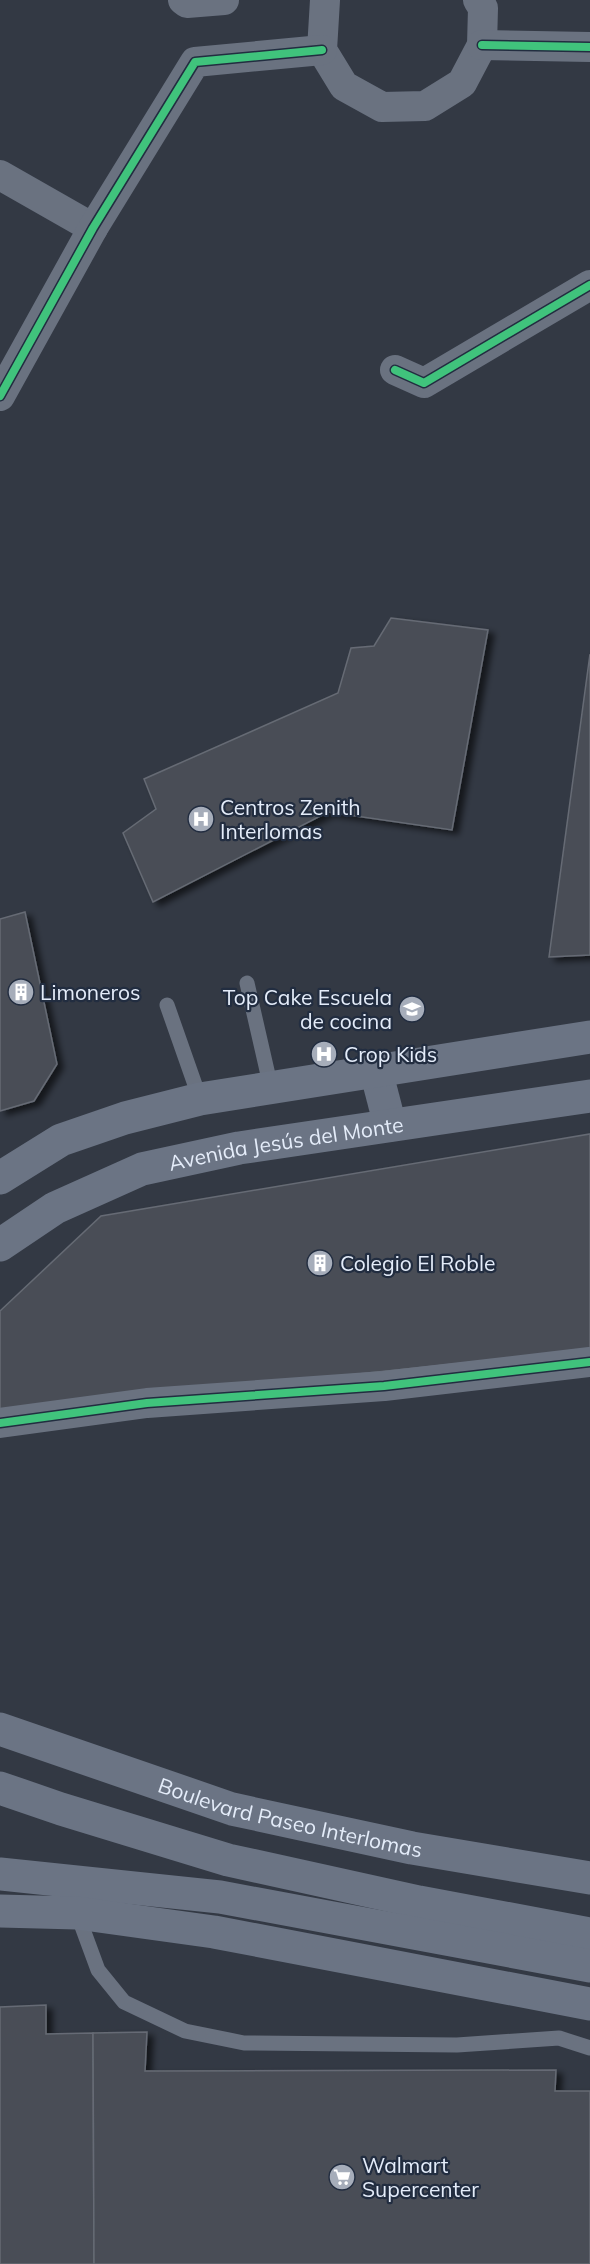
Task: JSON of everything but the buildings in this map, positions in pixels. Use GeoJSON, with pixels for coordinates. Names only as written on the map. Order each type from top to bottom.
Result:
{"type":"FeatureCollection","features":[{"type":"Feature","properties":{"kind":"main road"},"geometry":{"type":"LineString","coordinates":[[0,1178],[61,1140],[125,1118],[200,1099],[590,1037]]}},
{"type":"Feature","properties":{"kind":"main road"},"geometry":{"type":"LineString","coordinates":[[376,1071],[390,1125]]}},
{"type":"Feature","properties":{"kind":"main road","name":"Avenida Jesús del Monte"},"geometry":{"type":"LineString","coordinates":[[0,1245],[55,1208],[142,1169],[239,1148],[590,1096]]}},
{"type":"Feature","properties":{"kind":"main road","name":"Boulevard Paseo Interlomas"},"geometry":{"type":"LineString","coordinates":[[0,1729],[232,1809],[412,1848],[590,1878]]}},
{"type":"Feature","properties":{"kind":"main road"},"geometry":{"type":"LineString","coordinates":[[0,1788],[228,1860],[419,1902],[590,1934]]}},
{"type":"Feature","properties":{"kind":"main road"},"geometry":{"type":"LineString","coordinates":[[1,1873],[77,1913]]}},
{"type":"Feature","properties":{"kind":"main road"},"geometry":{"type":"LineString","coordinates":[[1,1873],[220,1897],[590,1966]]}},
{"type":"Feature","properties":{"kind":"main road"},"geometry":{"type":"LineString","coordinates":[[0,1911],[77,1913],[214,1932],[590,2004]]}},
{"type":"Feature","properties":{"kind":"street"},"geometry":{"type":"LineString","coordinates":[[183,0],[187,3],[224,0]]}},
{"type":"Feature","properties":{"kind":"street"},"geometry":{"type":"LineString","coordinates":[[325,0],[322,50],[344,87],[382,107],[425,106],[462,83],[482,45],[483,8],[478,0]]}},
{"type":"Feature","properties":{"kind":"street"},"geometry":{"type":"LineString","coordinates":[[482,45],[590,47]]}},
{"type":"Feature","properties":{"kind":"street"},"geometry":{"type":"LineString","coordinates":[[0,396],[93,228],[195,62],[322,50]]}},
{"type":"Feature","properties":{"kind":"street"},"geometry":{"type":"LineString","coordinates":[[0,175],[93,228]]}},
{"type":"Feature","properties":{"kind":"street"},"geometry":{"type":"LineString","coordinates":[[395,370],[424,383],[590,285]]}},
{"type":"Feature","properties":{"kind":"street"},"geometry":{"type":"LineString","coordinates":[[0,1423],[147,1403],[384,1386],[590,1362]]}},
{"type":"Feature","properties":{"kind":"lane"},"geometry":{"type":"LineString","coordinates":[[247,983],[271,1088]]}},
{"type":"Feature","properties":{"kind":"lane"},"geometry":{"type":"LineString","coordinates":[[167,1005],[200,1099]]}},
{"type":"Feature","properties":{"kind":"lane"},"geometry":{"type":"LineString","coordinates":[[77,1913],[98,1970],[124,2002],[184,2031],[244,2043],[457,2045],[559,2038],[590,2048]]}},
{"type":"Feature","properties":{"kind":"cycle path"},"geometry":{"type":"LineString","coordinates":[[482,45],[590,47]]}},
{"type":"Feature","properties":{"kind":"cycle path"},"geometry":{"type":"LineString","coordinates":[[0,396],[93,228],[195,62],[322,50]]}},
{"type":"Feature","properties":{"kind":"cycle path"},"geometry":{"type":"LineString","coordinates":[[395,370],[424,383],[590,285]]}},
{"type":"Feature","properties":{"kind":"cycle path"},"geometry":{"type":"LineString","coordinates":[[0,1423],[147,1403],[384,1386],[590,1362]]}},
{"type":"Feature","properties":{"kind":"place","name":"Centros Zenith Interlomas"},"geometry":{"type":"Point","coordinates":[201,819]}},
{"type":"Feature","properties":{"kind":"place","name":"Limoneros"},"geometry":{"type":"Point","coordinates":[21,992]}},
{"type":"Feature","properties":{"kind":"place","name":"Top Cake Escuela de cocina"},"geometry":{"type":"Point","coordinates":[412,1009]}},
{"type":"Feature","properties":{"kind":"place","name":"Crop Kids"},"geometry":{"type":"Point","coordinates":[324,1054]}},
{"type":"Feature","properties":{"kind":"place","name":"Colegio El Roble"},"geometry":{"type":"Point","coordinates":[320,1263]}},
{"type":"Feature","properties":{"kind":"place","name":"Walmart Supercenter"},"geometry":{"type":"Point","coordinates":[342,2177]}}]}
